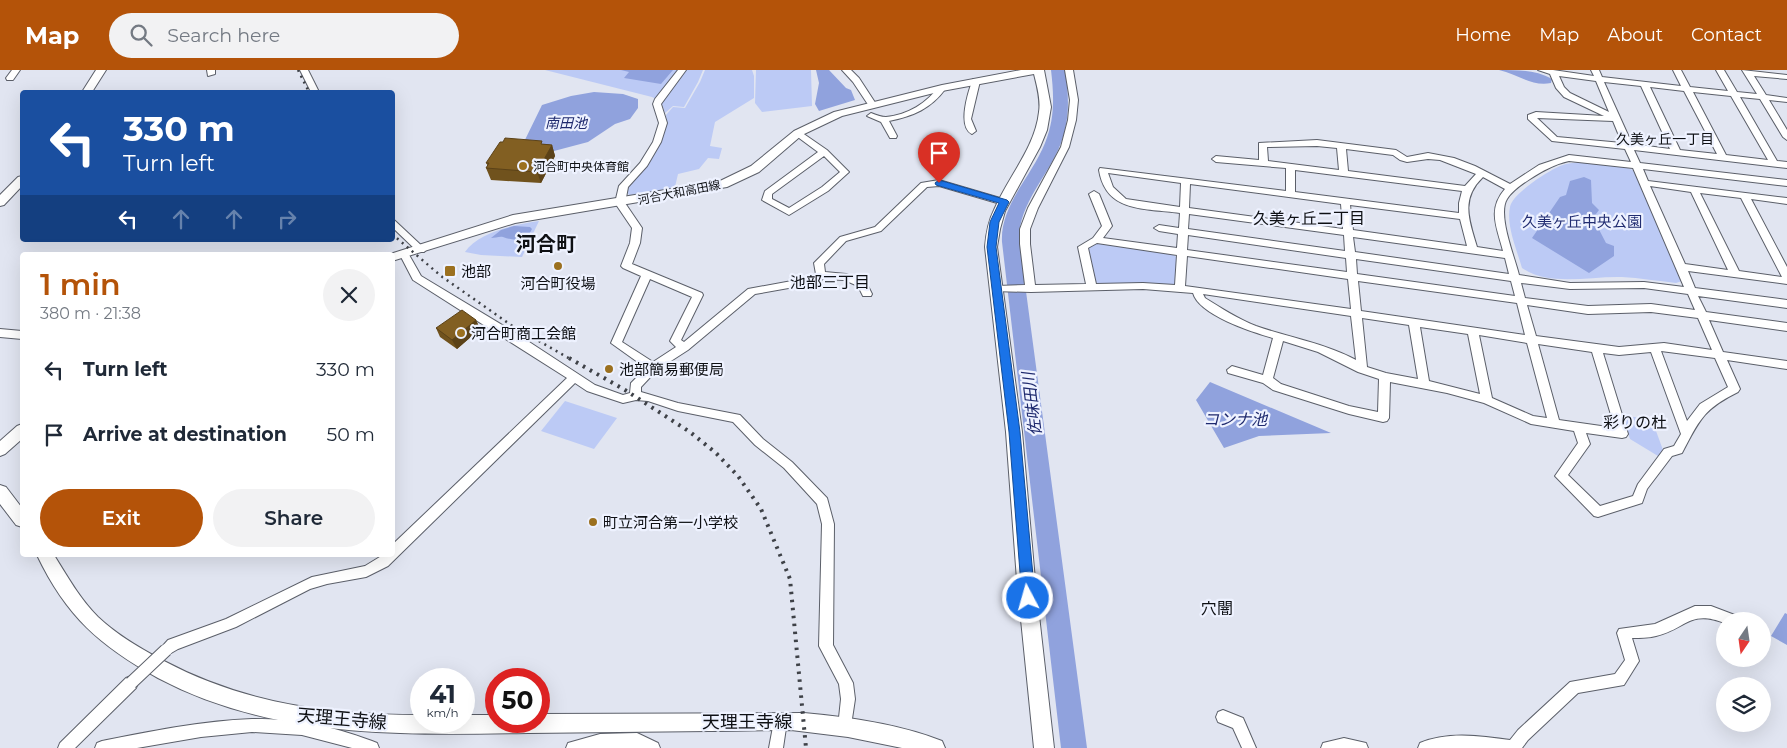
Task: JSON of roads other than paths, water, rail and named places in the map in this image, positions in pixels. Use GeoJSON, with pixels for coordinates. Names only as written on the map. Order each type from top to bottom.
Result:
{"type":"FeatureCollection","features":[{"type":"Feature","properties":{"kind":"main road"},"geometry":{"type":"LineString","coordinates":[[88,90],[100,70]]}},
{"type":"Feature","properties":{"kind":"main road","name":"河合大和高田線"},"geometry":{"type":"LineString","coordinates":[[395,257],[421,250],[513,219],[620,203],[723,184],[755,169],[798,133],[838,114],[872,110],[942,88],[1039,70],[1045,109],[1042,126],[1038,140],[1004,202],[992,232],[992,247],[1014,432],[1026,580],[1044,748]]}},
{"type":"Feature","properties":{"kind":"main road"},"geometry":{"type":"LineString","coordinates":[[0,202],[20,182]]}},
{"type":"Feature","properties":{"kind":"main road"},"geometry":{"type":"LineString","coordinates":[[0,450],[20,432]]}},
{"type":"Feature","properties":{"kind":"main road"},"geometry":{"type":"LineString","coordinates":[[0,492],[20,517]]}},
{"type":"Feature","properties":{"kind":"main road","name":"天理王寺線"},"geometry":{"type":"LineString","coordinates":[[46,557],[72,599],[92,622],[126,649],[168,675],[211,694],[259,708],[310,719],[359,724],[424,725],[780,721],[845,727],[883,734],[935,748]]}},
{"type":"Feature","properties":{"kind":"street"},"geometry":{"type":"LineString","coordinates":[[10,78],[16,70]]}},
{"type":"Feature","properties":{"kind":"street"},"geometry":{"type":"LineString","coordinates":[[304,70],[314,90]]}},
{"type":"Feature","properties":{"kind":"street"},"geometry":{"type":"LineString","coordinates":[[682,70],[659,99],[657,104],[663,124],[657,142],[644,164],[624,186],[620,203],[637,228],[635,243],[626,266],[698,294],[675,341],[684,347]]}},
{"type":"Feature","properties":{"kind":"street"},"geometry":{"type":"LineString","coordinates":[[846,70],[856,80],[872,110],[884,120],[893,136]]}},
{"type":"Feature","properties":{"kind":"street"},"geometry":{"type":"LineString","coordinates":[[1031,289],[1025,244],[1026,229],[1033,208],[1065,147],[1072,120],[1074,100],[1069,70]]}},
{"type":"Feature","properties":{"kind":"street"},"geometry":{"type":"LineString","coordinates":[[1542,70],[1600,80],[1787,100]]}},
{"type":"Feature","properties":{"kind":"street"},"geometry":{"type":"LineString","coordinates":[[1580,428],[1584,444],[1562,476],[1598,512],[1638,499],[1642,487],[1668,452],[1678,450],[1698,412],[1707,403],[1734,389],[1596,70]]}},
{"type":"Feature","properties":{"kind":"street"},"geometry":{"type":"LineString","coordinates":[[1677,70],[1723,157]]}},
{"type":"Feature","properties":{"kind":"street"},"geometry":{"type":"LineString","coordinates":[[1720,70],[1774,163]]}},
{"type":"Feature","properties":{"kind":"street"},"geometry":{"type":"LineString","coordinates":[[1747,72],[1787,77]]}},
{"type":"Feature","properties":{"kind":"street"},"geometry":{"type":"LineString","coordinates":[[1747,72],[1762,98],[1783,124],[1787,137]]}},
{"type":"Feature","properties":{"kind":"street"},"geometry":{"type":"LineString","coordinates":[[1554,73],[1560,88],[1567,95],[1617,119]]}},
{"type":"Feature","properties":{"kind":"street"},"geometry":{"type":"LineString","coordinates":[[972,131],[967,119],[976,81]]}},
{"type":"Feature","properties":{"kind":"street"},"geometry":{"type":"LineString","coordinates":[[1644,84],[1676,151]]}},
{"type":"Feature","properties":{"kind":"street"},"geometry":{"type":"LineString","coordinates":[[884,120],[907,115],[924,108],[936,97],[942,88]]}},
{"type":"Feature","properties":{"kind":"street"},"geometry":{"type":"LineString","coordinates":[[1617,119],[1536,115],[1531,118],[1555,139],[1676,151],[1787,165]]}},
{"type":"Feature","properties":{"kind":"street"},"geometry":{"type":"LineString","coordinates":[[798,133],[824,152],[838,163],[845,172],[824,189],[789,212],[767,200],[768,193],[824,152]]}},
{"type":"Feature","properties":{"kind":"street"},"geometry":{"type":"LineString","coordinates":[[1264,163],[1262,146],[1317,143],[1396,153],[1399,158],[1407,160],[1427,156],[1456,160],[1512,189]]}},
{"type":"Feature","properties":{"kind":"street"},"geometry":{"type":"LineString","coordinates":[[1341,146],[1344,173]]}},
{"type":"Feature","properties":{"kind":"street"},"geometry":{"type":"LineString","coordinates":[[1554,424],[1499,218],[1503,198],[1512,189],[1547,164],[1562,159],[1584,158],[1787,183]]}},
{"type":"Feature","properties":{"kind":"street"},"geometry":{"type":"LineString","coordinates":[[1216,159],[1290,166],[1467,189]]}},
{"type":"Feature","properties":{"kind":"street"},"geometry":{"type":"LineString","coordinates":[[1290,166],[1292,195]]}},
{"type":"Feature","properties":{"kind":"street"},"geometry":{"type":"LineString","coordinates":[[1464,217],[1103,170],[1105,182],[1113,195],[1123,202],[1509,255]]}},
{"type":"Feature","properties":{"kind":"street"},"geometry":{"type":"LineString","coordinates":[[1473,250],[1464,217],[1463,203],[1467,189],[1481,174]]}},
{"type":"Feature","properties":{"kind":"street"},"geometry":{"type":"LineString","coordinates":[[1180,289],[1186,181]]}},
{"type":"Feature","properties":{"kind":"street"},"geometry":{"type":"LineString","coordinates":[[821,275],[819,263],[836,245],[843,239],[878,229],[924,185],[939,183],[1004,202]]}},
{"type":"Feature","properties":{"kind":"street"},"geometry":{"type":"LineString","coordinates":[[1645,183],[1787,201]]}},
{"type":"Feature","properties":{"kind":"street"},"geometry":{"type":"LineString","coordinates":[[1694,189],[1735,274]]}},
{"type":"Feature","properties":{"kind":"street"},"geometry":{"type":"LineString","coordinates":[[1092,288],[1083,247],[1096,240],[1107,226],[1094,194]]}},
{"type":"Feature","properties":{"kind":"street"},"geometry":{"type":"LineString","coordinates":[[1745,196],[1787,277]]}},
{"type":"Feature","properties":{"kind":"street"},"geometry":{"type":"LineString","coordinates":[[1345,202],[1362,369]]}},
{"type":"Feature","properties":{"kind":"street"},"geometry":{"type":"LineString","coordinates":[[395,224],[421,250]]}},
{"type":"Feature","properties":{"kind":"street"},"geometry":{"type":"LineString","coordinates":[[1159,228],[1570,286],[1644,285],[1787,304]]}},
{"type":"Feature","properties":{"kind":"street"},"geometry":{"type":"LineString","coordinates":[[1096,240],[1588,310],[1651,308],[1787,327]]}},
{"type":"Feature","properties":{"kind":"street"},"geometry":{"type":"LineString","coordinates":[[405,255],[418,278],[513,336],[591,388],[623,399],[636,396],[648,397],[678,407],[736,418],[759,442],[788,465],[823,502],[828,524],[826,646],[846,683],[848,699],[845,727]]}},
{"type":"Feature","properties":{"kind":"street"},"geometry":{"type":"LineString","coordinates":[[1681,267],[1787,281]]}},
{"type":"Feature","properties":{"kind":"street"},"geometry":{"type":"LineString","coordinates":[[647,274],[616,343],[653,367]]}},
{"type":"Feature","properties":{"kind":"street"},"geometry":{"type":"LineString","coordinates":[[636,396],[635,386],[653,367],[684,347],[752,292],[811,281],[821,275],[846,277],[862,284],[867,294]]}},
{"type":"Feature","properties":{"kind":"street"},"geometry":{"type":"LineString","coordinates":[[997,289],[1143,286],[1197,290],[1596,350],[1654,347],[1675,348],[1787,365]]}},
{"type":"Feature","properties":{"kind":"street"},"geometry":{"type":"LineString","coordinates":[[1197,290],[1200,300],[1217,311],[1252,328],[1339,356],[1362,369],[1384,377],[1424,384],[1487,400],[1531,420],[1622,434],[1596,350]]}},
{"type":"Feature","properties":{"kind":"street"},"geometry":{"type":"LineString","coordinates":[[1414,322],[1424,384]]}},
{"type":"Feature","properties":{"kind":"street"},"geometry":{"type":"LineString","coordinates":[[1473,331],[1487,400]]}},
{"type":"Feature","properties":{"kind":"street"},"geometry":{"type":"LineString","coordinates":[[0,333],[20,335]]}},
{"type":"Feature","properties":{"kind":"street"},"geometry":{"type":"LineString","coordinates":[[1267,380],[1278,336]]}},
{"type":"Feature","properties":{"kind":"street"},"geometry":{"type":"LineString","coordinates":[[1654,347],[1687,434]]}},
{"type":"Feature","properties":{"kind":"street"},"geometry":{"type":"LineString","coordinates":[[1232,370],[1267,380],[1276,387],[1349,410],[1383,418],[1384,377]]}},
{"type":"Feature","properties":{"kind":"street"},"geometry":{"type":"LineString","coordinates":[[395,551],[439,505],[574,378]]}},
{"type":"Feature","properties":{"kind":"street"},"geometry":{"type":"LineString","coordinates":[[65,748],[173,644],[232,623],[272,601],[319,580],[368,572],[380,566],[389,557]]}},
{"type":"Feature","properties":{"kind":"street"},"geometry":{"type":"LineString","coordinates":[[1425,748],[1437,744],[1486,744],[1512,748],[1523,735],[1575,688],[1619,680],[1632,661],[1624,633],[1656,630],[1695,612],[1710,612],[1716,614]]}},
{"type":"Feature","properties":{"kind":"street"},"geometry":{"type":"LineString","coordinates":[[1224,717],[1238,723],[1249,748]]}},
{"type":"Feature","properties":{"kind":"street"},"geometry":{"type":"LineString","coordinates":[[776,748],[780,721]]}},
{"type":"Feature","properties":{"kind":"street"},"geometry":{"type":"LineString","coordinates":[[102,748],[172,734],[229,726],[305,728],[372,748]]}},
{"type":"Feature","properties":{"kind":"street"},"geometry":{"type":"LineString","coordinates":[[574,748],[600,741],[637,740],[653,748]]}},
{"type":"Feature","properties":{"kind":"street"},"geometry":{"type":"LineString","coordinates":[[1328,748],[1344,745],[1361,748]]}},
{"type":"Feature","properties":{"kind":"water"},"geometry":{"type":"Polygon","coordinates":[[[621,70],[673,70],[661,84],[624,78],[629,72],[621,70]]]}},
{"type":"Feature","properties":{"kind":"water"},"geometry":{"type":"Polygon","coordinates":[[[816,70],[829,70],[846,88],[851,90],[855,100],[819,111],[815,104],[819,83],[816,70]]]}},
{"type":"Feature","properties":{"kind":"water"},"geometry":{"type":"Polygon","coordinates":[[[1499,70],[1533,72],[1552,79],[1551,83],[1544,84],[1531,82],[1499,70]]]}},
{"type":"Feature","properties":{"kind":"water","name":"南田池"},"geometry":{"type":"Polygon","coordinates":[[[594,92],[623,94],[638,99],[638,108],[630,119],[615,124],[588,142],[554,151],[521,148],[542,105],[571,96],[594,92]]]}},
{"type":"Feature","properties":{"kind":"water"},"geometry":{"type":"Polygon","coordinates":[[[1584,177],[1591,180],[1592,203],[1599,210],[1593,218],[1606,243],[1614,246],[1614,256],[1589,273],[1532,238],[1560,197],[1566,195],[1570,181],[1584,177]]]}},
{"type":"Feature","properties":{"kind":"water"},"geometry":{"type":"Polygon","coordinates":[[[514,226],[530,227],[532,229],[526,236],[519,239],[491,238],[501,230],[514,226]]]}},
{"type":"Feature","properties":{"kind":"water","name":"コンナ池"},"geometry":{"type":"Polygon","coordinates":[[[1210,382],[1331,433],[1259,436],[1224,448],[1196,400],[1210,382]]]}},
{"type":"Feature","properties":{"kind":"water"},"geometry":{"type":"Polygon","coordinates":[[[1785,613],[1787,614],[1787,645],[1771,636],[1785,613]]]}},
{"type":"Feature","properties":{"kind":"waterway","name":"佐味田川"},"geometry":{"type":"LineString","coordinates":[[1058,70],[1061,101],[1057,131],[1047,156],[1020,203],[1011,229],[1010,239],[1074,748]]}},
{"type":"Feature","properties":{"kind":"railway"},"geometry":{"type":"LineString","coordinates":[[298,70],[308,90]]}},
{"type":"Feature","properties":{"kind":"railway"},"geometry":{"type":"LineString","coordinates":[[395,237],[441,276],[511,325],[572,360]]}},
{"type":"Feature","properties":{"kind":"railway"},"geometry":{"type":"LineString","coordinates":[[569,358],[625,390],[690,432],[716,453],[738,476],[761,509],[790,579],[806,748]]}},
{"type":"Feature","properties":{"kind":"place","name":"河合町中央体育館"},"geometry":{"type":"Point","coordinates":[523,166]}},
{"type":"Feature","properties":{"kind":"place","name":"河合町役場"},"geometry":{"type":"Point","coordinates":[558,266]}},
{"type":"Feature","properties":{"kind":"place","name":"池部"},"geometry":{"type":"Point","coordinates":[450,271]}},
{"type":"Feature","properties":{"kind":"place","name":"河合町商工会館"},"geometry":{"type":"Point","coordinates":[461,333]}},
{"type":"Feature","properties":{"kind":"place","name":"池部簡易郵便局"},"geometry":{"type":"Point","coordinates":[609,369]}},
{"type":"Feature","properties":{"kind":"place","name":"町立河合第一小学校"},"geometry":{"type":"Point","coordinates":[593,522]}},
{"type":"Feature","properties":{"kind":"district","name":"久美ヶ丘一丁目"},"geometry":{"type":"Point","coordinates":[1665,139]}},
{"type":"Feature","properties":{"kind":"district","name":"久美ヶ丘二丁目"},"geometry":{"type":"Point","coordinates":[1309,218]}},
{"type":"Feature","properties":{"kind":"district","name":"河合町"},"geometry":{"type":"Point","coordinates":[546,244]}},
{"type":"Feature","properties":{"kind":"district","name":"池部三丁目"},"geometry":{"type":"Point","coordinates":[830,282]}},
{"type":"Feature","properties":{"kind":"district","name":"彩りの杜"},"geometry":{"type":"Point","coordinates":[1635,422]}},
{"type":"Feature","properties":{"kind":"district","name":"穴闇"},"geometry":{"type":"Point","coordinates":[1217,608]}},
{"type":"Feature","properties":{"kind":"park label","name":"久美ヶ丘中央公園"},"geometry":{"type":"Point","coordinates":[1582,221]}}]}
